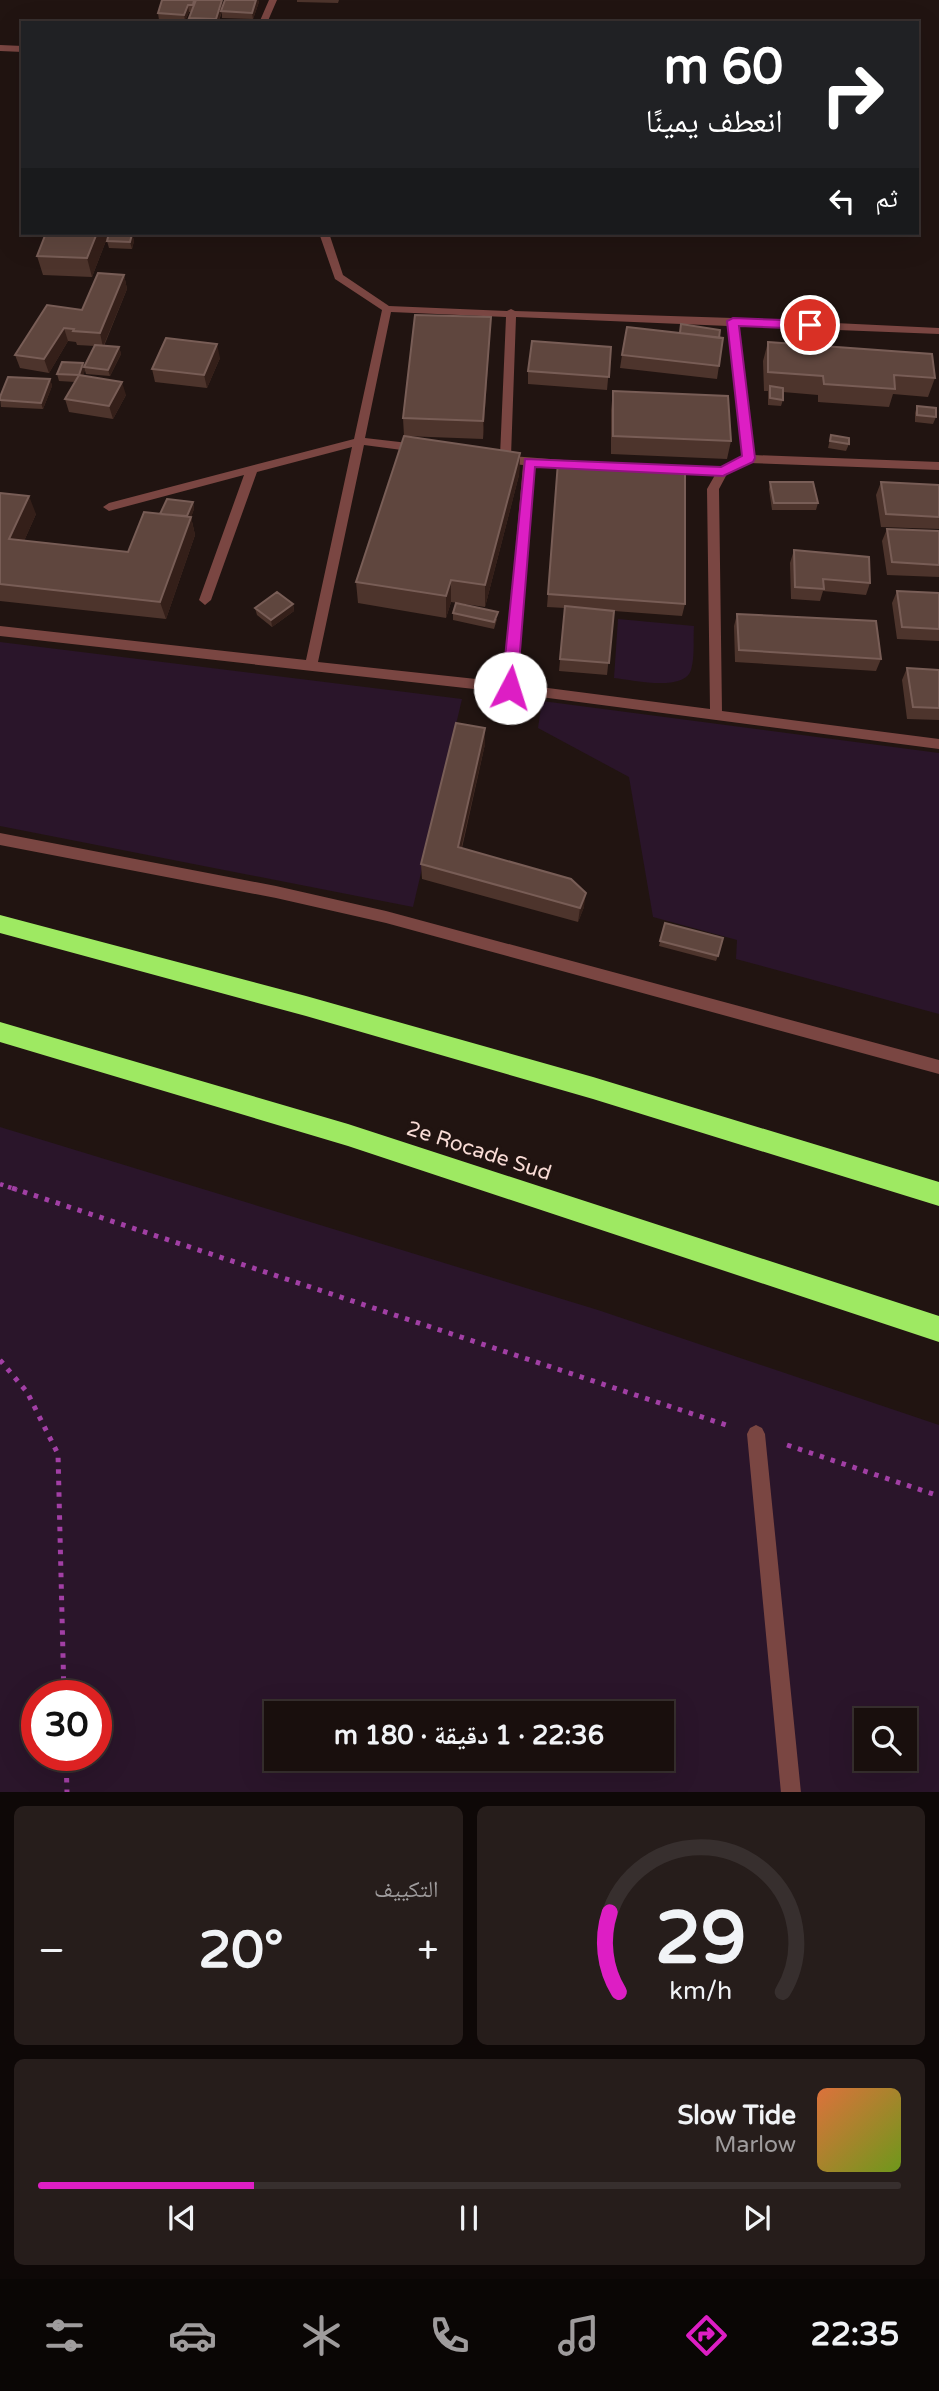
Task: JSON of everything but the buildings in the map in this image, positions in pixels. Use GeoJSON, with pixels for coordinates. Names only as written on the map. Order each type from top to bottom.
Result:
{"type":"FeatureCollection","features":[{"type":"Feature","properties":{"kind":"highway"},"geometry":{"type":"LineString","coordinates":[[0,924],[306,1006],[593,1088],[939,1194]]}},
{"type":"Feature","properties":{"kind":"highway","name":"2e Rocade Sud"},"geometry":{"type":"LineString","coordinates":[[0,1032],[348,1135],[939,1329]]}},
{"type":"Feature","properties":{"kind":"street"},"geometry":{"type":"LineString","coordinates":[[265,21],[273,0]]}},
{"type":"Feature","properties":{"kind":"street"},"geometry":{"type":"LineString","coordinates":[[0,48],[21,49]]}},
{"type":"Feature","properties":{"kind":"street"},"geometry":{"type":"LineString","coordinates":[[325,235],[339,277],[387,309],[939,331]]}},
{"type":"Feature","properties":{"kind":"street"},"geometry":{"type":"LineString","coordinates":[[311,666],[387,309]]}},
{"type":"Feature","properties":{"kind":"street"},"geometry":{"type":"LineString","coordinates":[[505,459],[511,312]]}},
{"type":"Feature","properties":{"kind":"street"},"geometry":{"type":"LineString","coordinates":[[733,321],[748,458]]}},
{"type":"Feature","properties":{"kind":"street"},"geometry":{"type":"LineString","coordinates":[[109,507],[359,441],[425,449]]}},
{"type":"Feature","properties":{"kind":"street"},"geometry":{"type":"LineString","coordinates":[[492,457],[584,465]]}},
{"type":"Feature","properties":{"kind":"street"},"geometry":{"type":"LineString","coordinates":[[640,468],[723,471],[748,458],[939,466]]}},
{"type":"Feature","properties":{"kind":"street"},"geometry":{"type":"LineString","coordinates":[[510,688],[529,462]]}},
{"type":"Feature","properties":{"kind":"street"},"geometry":{"type":"LineString","coordinates":[[205,600],[252,469]]}},
{"type":"Feature","properties":{"kind":"street"},"geometry":{"type":"LineString","coordinates":[[716,716],[713,489],[723,471]]}},
{"type":"Feature","properties":{"kind":"street"},"geometry":{"type":"LineString","coordinates":[[0,631],[510,688],[939,744]]}},
{"type":"Feature","properties":{"kind":"street"},"geometry":{"type":"LineString","coordinates":[[0,839],[276,892],[386,917],[939,1067]]}},
{"type":"Feature","properties":{"kind":"street"},"geometry":{"type":"LineString","coordinates":[[755,1434],[791,1792]]}},
{"type":"Feature","properties":{"kind":"path"},"geometry":{"type":"LineString","coordinates":[[0,1184],[939,1496]]}},
{"type":"Feature","properties":{"kind":"path"},"geometry":{"type":"LineString","coordinates":[[0,1360],[27,1392],[58,1454],[64,1680]]}},
{"type":"Feature","properties":{"kind":"path"},"geometry":{"type":"LineString","coordinates":[[66,1771],[67,1792]]}},
{"type":"Feature","properties":{"kind":"shaded area"},"geometry":{"type":"Polygon","coordinates":[[[618,619],[694,626],[692,665],[686,677],[669,683],[614,678],[618,619]]]}},
{"type":"Feature","properties":{"kind":"shaded area"},"geometry":{"type":"Polygon","coordinates":[[[0,642],[462,699],[413,907],[0,826],[0,642]]]}},
{"type":"Feature","properties":{"kind":"shaded area"},"geometry":{"type":"Polygon","coordinates":[[[542,701],[939,753],[939,1014],[736,959],[737,940],[653,917],[629,777],[538,728],[542,701]]]}},
{"type":"Feature","properties":{"kind":"shaded area"},"geometry":{"type":"Polygon","coordinates":[[[0,1127],[598,1310],[939,1425],[939,1792],[0,1792],[0,1127]]]}},
{"type":"Feature","properties":{"kind":"route"},"geometry":{"type":"LineString","coordinates":[[510,688],[529,462],[723,471],[748,458],[733,321],[810,325]]}}]}
